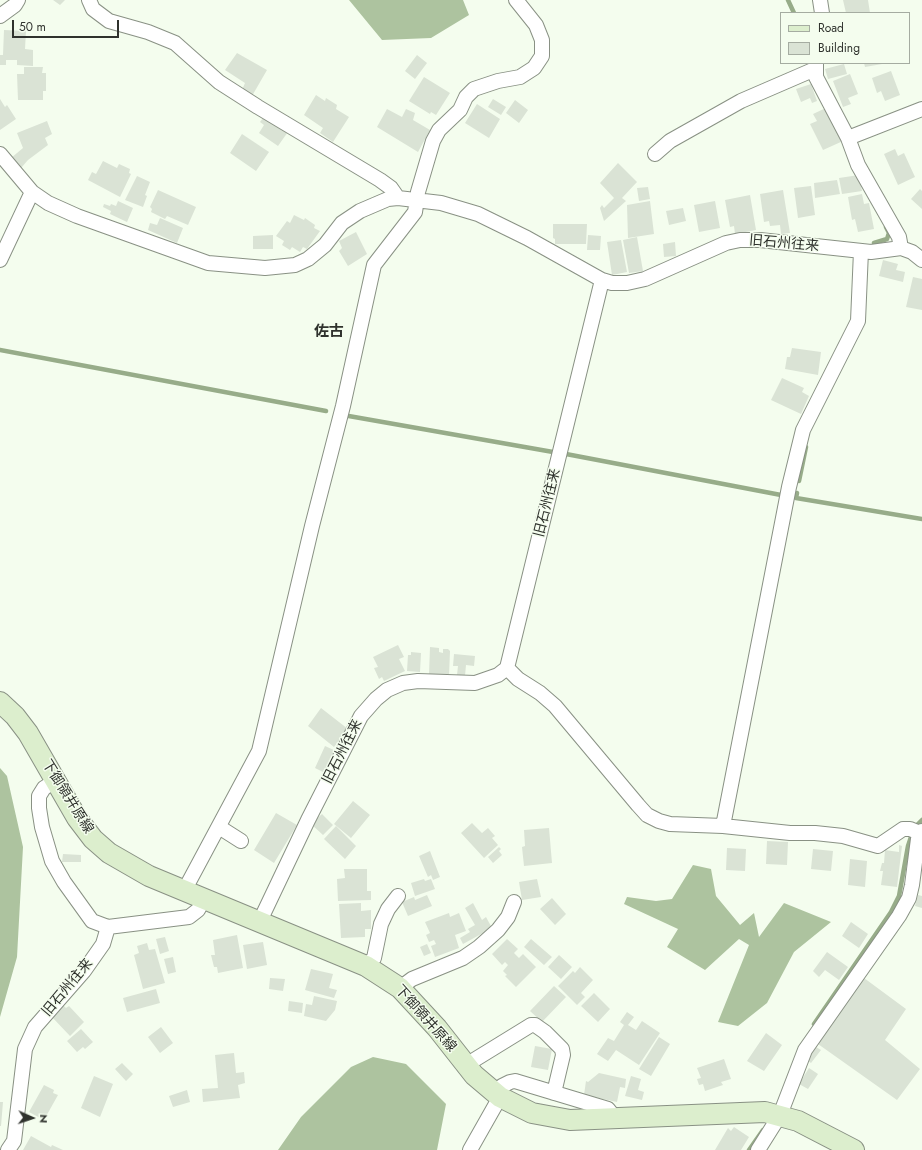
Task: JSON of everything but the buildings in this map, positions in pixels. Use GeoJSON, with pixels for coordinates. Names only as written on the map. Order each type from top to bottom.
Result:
{"type":"FeatureCollection","features":[{"type":"Feature","properties":{"kind":"main road","name":"下御領井原線"},"geometry":{"type":"LineString","coordinates":[[0,702],[15,716],[28,732],[55,781],[78,818],[93,839],[109,853],[149,876],[259,923],[366,966],[400,988],[437,1028],[474,1075],[498,1095],[532,1113],[570,1120],[752,1112],[780,1115],[798,1121],[854,1150]]}},
{"type":"Feature","properties":{"kind":"street"},"geometry":{"type":"LineString","coordinates":[[0,16],[15,5],[18,0]]}},
{"type":"Feature","properties":{"kind":"street"},"geometry":{"type":"LineString","coordinates":[[89,0],[93,8],[109,21],[175,43],[219,82],[380,180],[391,188],[398,198]]}},
{"type":"Feature","properties":{"kind":"street"},"geometry":{"type":"LineString","coordinates":[[184,891],[259,751],[312,526],[343,406],[374,265],[415,212],[433,141],[439,130],[460,110],[466,96],[474,89],[498,81],[520,77],[534,68],[542,56],[542,40],[536,25],[516,0]]}},
{"type":"Feature","properties":{"kind":"street"},"geometry":{"type":"LineString","coordinates":[[820,0],[822,12]]}},
{"type":"Feature","properties":{"kind":"street"},"geometry":{"type":"LineString","coordinates":[[655,154],[670,141],[741,101],[815,66],[816,77],[848,138],[858,165],[899,237],[901,248],[912,252],[922,260]]}},
{"type":"Feature","properties":{"kind":"street"},"geometry":{"type":"LineString","coordinates":[[848,138],[922,109]]}},
{"type":"Feature","properties":{"kind":"street"},"geometry":{"type":"LineString","coordinates":[[0,154],[32,192],[48,203],[77,216],[184,256],[208,263],[265,268],[295,265],[308,259],[325,245],[342,223],[360,211],[388,199],[398,198],[440,203],[478,214],[527,238],[602,280]]}},
{"type":"Feature","properties":{"kind":"street"},"geometry":{"type":"LineString","coordinates":[[0,260],[32,192]]}},
{"type":"Feature","properties":{"kind":"street","name":"旧石州往来"},"geometry":{"type":"LineString","coordinates":[[259,923],[308,820],[361,716],[376,699],[386,690],[403,683],[418,681],[476,683],[498,675],[506,668],[602,280],[612,283],[627,283],[645,279],[726,243],[740,240],[760,240],[870,252],[901,248]]}},
{"type":"Feature","properties":{"kind":"street"},"geometry":{"type":"LineString","coordinates":[[723,826],[789,487],[803,430],[858,320],[861,251]]}},
{"type":"Feature","properties":{"kind":"street"},"geometry":{"type":"LineString","coordinates":[[506,668],[518,679],[540,692],[568,719],[647,815],[659,821],[670,824],[723,826],[790,833],[815,833],[843,836],[878,846],[903,829],[918,831],[909,898],[899,916],[805,1050],[780,1115],[758,1150]]}},
{"type":"Feature","properties":{"kind":"street"},"geometry":{"type":"LineString","coordinates":[[55,781],[44,788],[39,796],[38,808],[52,861],[64,882],[92,921],[108,927],[189,917],[198,910],[204,899]]}},
{"type":"Feature","properties":{"kind":"street"},"geometry":{"type":"LineString","coordinates":[[219,827],[241,841]]}},
{"type":"Feature","properties":{"kind":"street"},"geometry":{"type":"LineString","coordinates":[[366,966],[374,958],[381,924],[388,910],[398,896]]}},
{"type":"Feature","properties":{"kind":"street"},"geometry":{"type":"LineString","coordinates":[[400,988],[412,979],[464,958],[479,948],[498,930],[508,917],[514,902]]}},
{"type":"Feature","properties":{"kind":"street","name":"旧石州往来"},"geometry":{"type":"LineString","coordinates":[[8,1150],[14,1141],[25,1048],[28,1041],[35,1027],[84,971],[103,944],[108,927]]}},
{"type":"Feature","properties":{"kind":"street"},"geometry":{"type":"LineString","coordinates":[[466,1065],[531,1024],[535,1025],[545,1032],[562,1049],[563,1054],[554,1093]]}},
{"type":"Feature","properties":{"kind":"street"},"geometry":{"type":"LineString","coordinates":[[470,1150],[502,1086],[510,1082],[516,1082],[608,1109],[616,1119]]}},
{"type":"Feature","properties":{"kind":"green space"},"geometry":{"type":"Polygon","coordinates":[[[349,0],[463,0],[469,15],[431,38],[382,40],[349,0]]]}},
{"type":"Feature","properties":{"kind":"green space"},"geometry":{"type":"Polygon","coordinates":[[[0,768],[7,776],[23,847],[17,957],[0,1017],[0,768]]]}},
{"type":"Feature","properties":{"kind":"green space"},"geometry":{"type":"Polygon","coordinates":[[[693,865],[711,869],[716,896],[740,925],[754,913],[759,937],[784,903],[831,922],[794,952],[767,1003],[738,1026],[718,1022],[749,945],[739,939],[705,970],[667,947],[678,929],[624,904],[627,897],[656,901],[672,899],[693,865]]]}},
{"type":"Feature","properties":{"kind":"green space"},"geometry":{"type":"Polygon","coordinates":[[[373,1057],[406,1064],[446,1104],[437,1150],[278,1150],[301,1117],[351,1067],[373,1057]]]}},
{"type":"Feature","properties":{"kind":"waterway"},"geometry":{"type":"LineString","coordinates":[[788,0],[794,12]]}},
{"type":"Feature","properties":{"kind":"waterway"},"geometry":{"type":"LineString","coordinates":[[874,243],[887,239],[889,233],[886,227]]}},
{"type":"Feature","properties":{"kind":"waterway"},"geometry":{"type":"LineString","coordinates":[[0,350],[326,411]]}},
{"type":"Feature","properties":{"kind":"waterway"},"geometry":{"type":"LineString","coordinates":[[343,415],[553,452]]}},
{"type":"Feature","properties":{"kind":"waterway"},"geometry":{"type":"LineString","coordinates":[[799,481],[806,447]]}},
{"type":"Feature","properties":{"kind":"waterway"},"geometry":{"type":"LineString","coordinates":[[566,454],[781,495]]}},
{"type":"Feature","properties":{"kind":"waterway"},"geometry":{"type":"LineString","coordinates":[[797,493],[796,498],[922,519]]}},
{"type":"Feature","properties":{"kind":"waterway"},"geometry":{"type":"LineString","coordinates":[[814,1024],[891,912],[899,896],[908,846],[914,828],[922,820]]}},
{"type":"Feature","properties":{"kind":"waterway"},"geometry":{"type":"LineString","coordinates":[[749,1150],[763,1130]]}},
{"type":"Feature","properties":{"kind":"district","name":"佐古"},"geometry":{"type":"Point","coordinates":[329,332]}}]}
